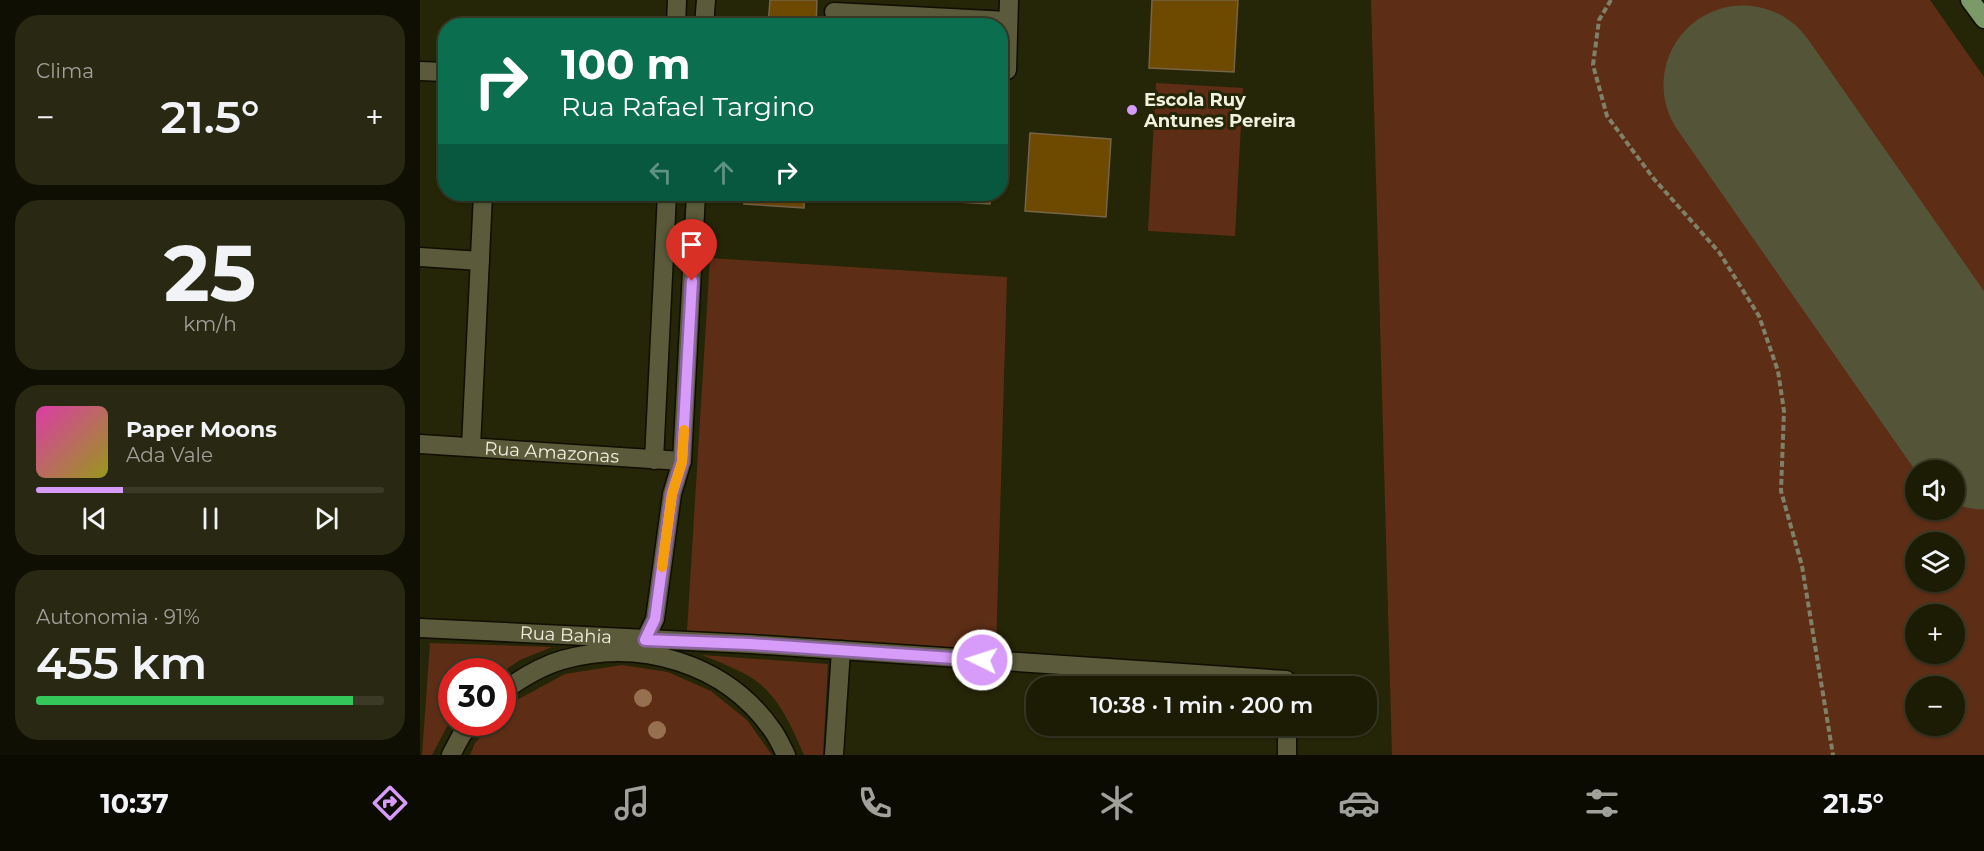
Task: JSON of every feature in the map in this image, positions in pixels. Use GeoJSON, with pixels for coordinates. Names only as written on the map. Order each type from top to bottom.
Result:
{"type":"FeatureCollection","features":[{"type":"Feature","properties":{"kind":"main road"},"geometry":{"type":"LineString","coordinates":[[1970,0],[1984,20]]}},
{"type":"Feature","properties":{"kind":"street"},"geometry":{"type":"LineString","coordinates":[[676,18],[677,0]]}},
{"type":"Feature","properties":{"kind":"street"},"geometry":{"type":"LineString","coordinates":[[705,18],[706,0]]}},
{"type":"Feature","properties":{"kind":"street"},"geometry":{"type":"LineString","coordinates":[[1008,21],[1009,0]]}},
{"type":"Feature","properties":{"kind":"street"},"geometry":{"type":"LineString","coordinates":[[834,12],[950,18]]}},
{"type":"Feature","properties":{"kind":"street"},"geometry":{"type":"LineString","coordinates":[[420,71],[438,72]]}},
{"type":"Feature","properties":{"kind":"street"},"geometry":{"type":"LineString","coordinates":[[471,447],[483,201]]}},
{"type":"Feature","properties":{"kind":"street"},"geometry":{"type":"LineString","coordinates":[[654,460],[667,201]]}},
{"type":"Feature","properties":{"kind":"street"},"geometry":{"type":"LineString","coordinates":[[645,646],[655,619],[672,494],[682,462],[696,201]]}},
{"type":"Feature","properties":{"kind":"street"},"geometry":{"type":"LineString","coordinates":[[420,257],[480,261]]}},
{"type":"Feature","properties":{"kind":"street","name":"Rua Amazonas"},"geometry":{"type":"LineString","coordinates":[[420,444],[682,462]]}},
{"type":"Feature","properties":{"kind":"street","name":"Rua Bahia"},"geometry":{"type":"LineString","coordinates":[[420,628],[645,646],[841,650],[1192,676]]}},
{"type":"Feature","properties":{"kind":"street"},"geometry":{"type":"LineString","coordinates":[[516,682],[560,660],[645,646],[717,678],[748,702],[773,731],[786,755]]}},
{"type":"Feature","properties":{"kind":"street"},"geometry":{"type":"LineString","coordinates":[[834,755],[841,650]]}},
{"type":"Feature","properties":{"kind":"street"},"geometry":{"type":"LineString","coordinates":[[451,755],[460,736]]}},
{"type":"Feature","properties":{"kind":"street"},"geometry":{"type":"LineString","coordinates":[[1287,736],[1287,755]]}},
{"type":"Feature","properties":{"kind":"path"},"geometry":{"type":"LineString","coordinates":[[1611,0],[1599,20],[1593,64],[1607,116],[1654,179],[1719,252],[1759,316],[1778,370],[1784,411],[1781,491],[1802,566],[1833,755]]}},
{"type":"Feature","properties":{"kind":"shaded area"},"geometry":{"type":"Polygon","coordinates":[[[1371,0],[1930,0],[1984,77],[1984,755],[1392,755],[1371,0]]]}},
{"type":"Feature","properties":{"kind":"shaded area"},"geometry":{"type":"Polygon","coordinates":[[[1156,83],[1243,88],[1235,236],[1148,231],[1156,83]]]}},
{"type":"Feature","properties":{"kind":"shaded area"},"geometry":{"type":"Polygon","coordinates":[[[710,258],[1007,277],[996,650],[687,631],[710,258]]]}},
{"type":"Feature","properties":{"kind":"shaded area"},"geometry":{"type":"Polygon","coordinates":[[[430,643],[552,647],[516,663],[516,658],[438,658],[438,736],[442,736],[432,755],[422,755],[430,643]]]}},
{"type":"Feature","properties":{"kind":"shaded area"},"geometry":{"type":"Polygon","coordinates":[[[702,655],[828,664],[823,755],[804,755],[781,708],[768,691],[754,679],[702,655]]]}},
{"type":"Feature","properties":{"kind":"shaded area"},"geometry":{"type":"Polygon","coordinates":[[[622,665],[668,672],[711,691],[747,720],[772,755],[470,755],[475,743],[482,736],[516,736],[516,700],[565,674],[622,665]]]}},
{"type":"Feature","properties":{"kind":"building"},"geometry":{"type":"Polygon","coordinates":[[[770,0],[817,0],[816,18],[769,18],[770,0]]]}},
{"type":"Feature","properties":{"kind":"building"},"geometry":{"type":"Polygon","coordinates":[[[1152,0],[1238,0],[1234,72],[1149,68],[1152,0]]]}},
{"type":"Feature","properties":{"kind":"building"},"geometry":{"type":"Polygon","coordinates":[[[1030,133],[1111,139],[1106,217],[1025,211],[1030,133]]]}},
{"type":"Feature","properties":{"kind":"building"},"geometry":{"type":"Polygon","coordinates":[[[744,201],[804,201],[804,208],[744,204],[744,201]]]}},
{"type":"Feature","properties":{"kind":"building"},"geometry":{"type":"Polygon","coordinates":[[[941,201],[990,201],[990,204],[941,201]]]}},
{"type":"Feature","properties":{"kind":"runway"},"geometry":{"type":"LineString","coordinates":[[1743,85],[1984,430]]}},
{"type":"Feature","properties":{"kind":"slow traffic"},"geometry":{"type":"LineString","coordinates":[[662,567],[672,494],[682,462],[684,430]]}},
{"type":"Feature","properties":{"kind":"place","name":"Escola Ruy Antunes Pereira"},"geometry":{"type":"Point","coordinates":[1132,110]}},
{"type":"Feature","properties":{"kind":"route"},"geometry":{"type":"LineString","coordinates":[[692,281],[682,462],[672,494],[655,619],[645,640],[750,644],[982,660]]}}]}
